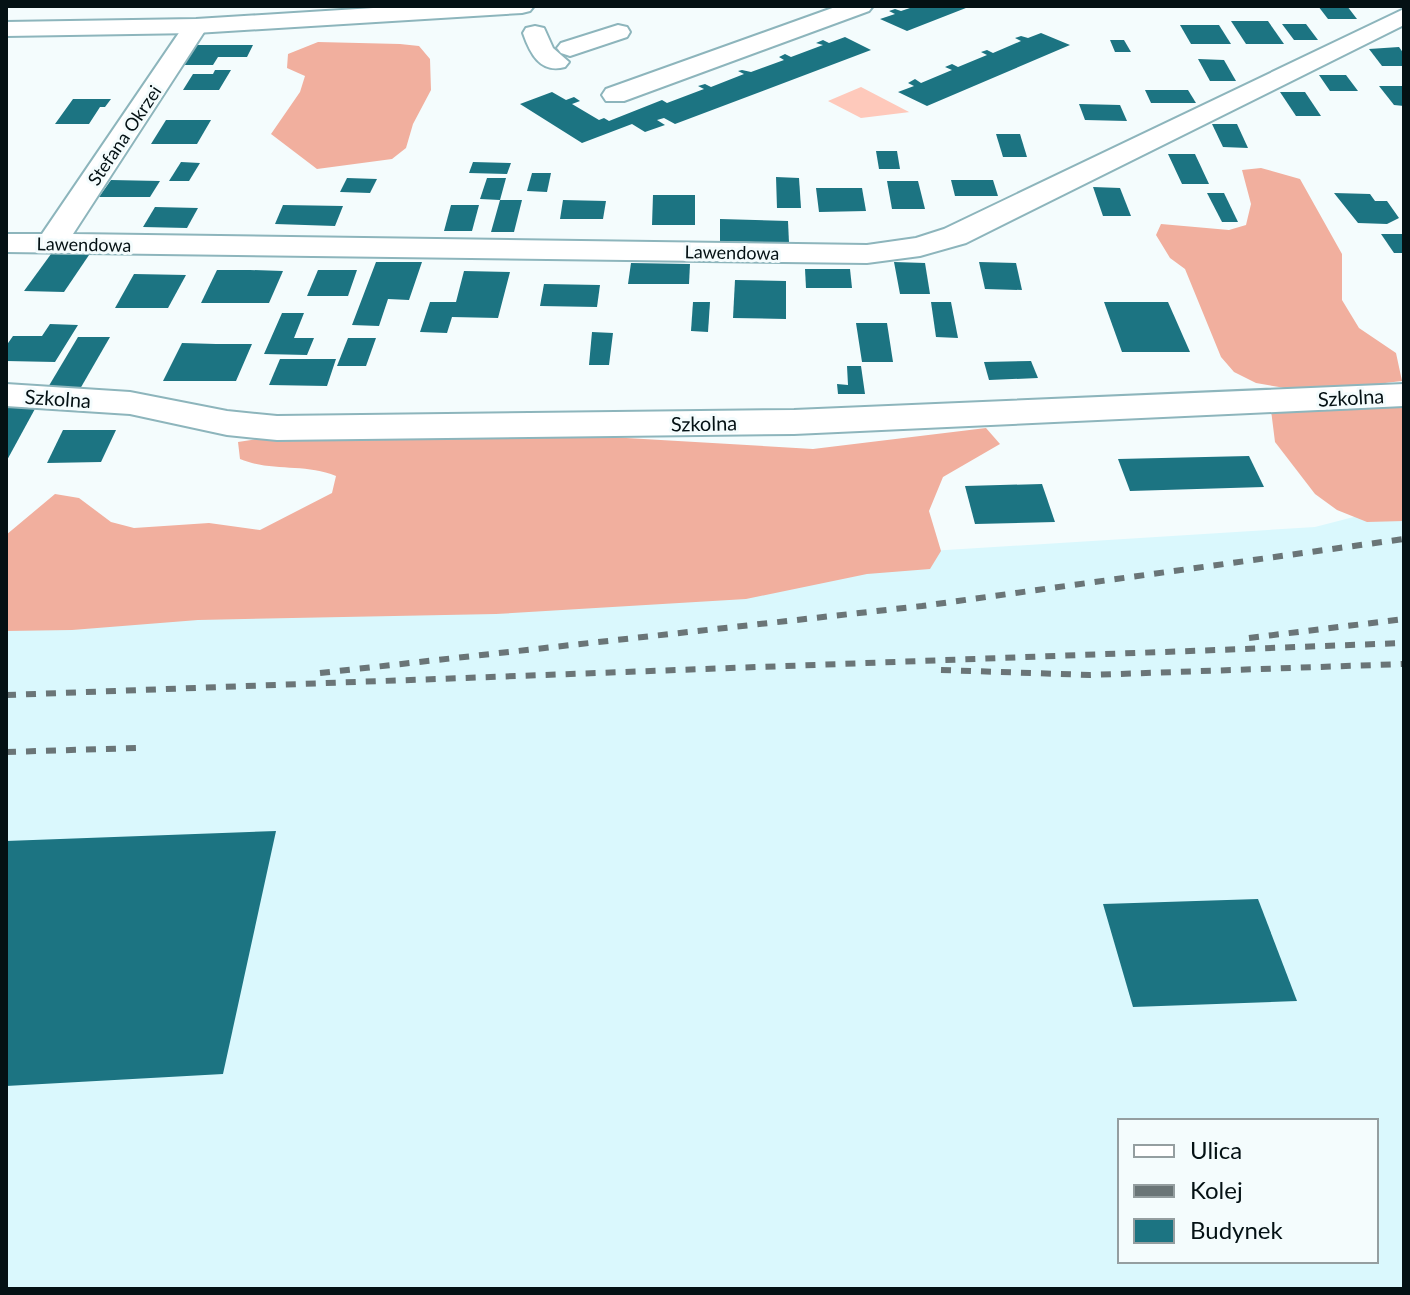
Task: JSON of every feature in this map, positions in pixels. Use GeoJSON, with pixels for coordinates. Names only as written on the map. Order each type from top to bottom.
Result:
{"type":"FeatureCollection","features":[{"type":"Feature","properties":{"kind":"street"},"geometry":{"type":"LineString","coordinates":[[6,15],[348,6]]}},
{"type":"Feature","properties":{"kind":"street"},"geometry":{"type":"LineString","coordinates":[[6,29],[196,26],[522,6]]}},
{"type":"Feature","properties":{"kind":"street"},"geometry":{"type":"LineString","coordinates":[[615,95],[861,6]]}},
{"type":"Feature","properties":{"kind":"street","name":"Lawendowa"},"geometry":{"type":"LineString","coordinates":[[6,243],[867,254],[920,247],[955,236],[1400,24]]}},
{"type":"Feature","properties":{"kind":"street","name":"Stefana Okrzei"},"geometry":{"type":"LineString","coordinates":[[52,243],[196,26]]}},
{"type":"Feature","properties":{"kind":"street"},"geometry":{"type":"LineString","coordinates":[[535,33],[542,52],[563,55],[618,32]]}},
{"type":"Feature","properties":{"kind":"street","name":"Szkolna"},"geometry":{"type":"LineString","coordinates":[[6,395],[130,403],[227,423],[277,428],[353,429],[794,422],[1404,395]]}},
{"type":"Feature","properties":{"kind":"shaded area"},"geometry":{"type":"Polygon","coordinates":[[[318,42],[419,46],[430,59],[431,90],[413,124],[406,148],[392,159],[317,169],[271,134],[300,92],[305,76],[287,68],[288,54],[318,42]]]}},
{"type":"Feature","properties":{"kind":"shaded area"},"geometry":{"type":"Polygon","coordinates":[[[861,87],[910,112],[861,118],[828,101],[861,87]]]}},
{"type":"Feature","properties":{"kind":"shaded area"},"geometry":{"type":"Polygon","coordinates":[[[1261,168],[1300,179],[1342,254],[1342,300],[1359,328],[1396,353],[1402,381],[1309,392],[1256,383],[1234,372],[1221,357],[1185,269],[1170,258],[1156,235],[1161,224],[1229,230],[1246,225],[1251,204],[1242,170],[1261,168]]]}},
{"type":"Feature","properties":{"kind":"shaded area"},"geometry":{"type":"Polygon","coordinates":[[[1404,405],[1404,521],[1367,522],[1337,510],[1315,494],[1275,442],[1271,410],[1404,405]]]}},
{"type":"Feature","properties":{"kind":"shaded area"},"geometry":{"type":"Polygon","coordinates":[[[986,428],[1000,444],[943,477],[929,511],[941,551],[930,569],[867,574],[746,599],[496,614],[198,620],[72,630],[6,631],[6,535],[55,494],[79,498],[111,522],[134,528],[209,523],[260,530],[332,493],[336,476],[240,459],[238,442],[284,435],[592,436],[813,449],[986,428]]]}},
{"type":"Feature","properties":{"kind":"shaded area"},"geometry":{"type":"Polygon","coordinates":[[[1404,504],[1404,1289],[6,1289],[6,603],[192,597],[1315,527],[1404,504]]]}},
{"type":"Feature","properties":{"kind":"building"},"geometry":{"type":"Polygon","coordinates":[[[916,6],[971,6],[907,31],[880,19],[895,14],[889,11],[916,6]]]}},
{"type":"Feature","properties":{"kind":"building"},"geometry":{"type":"Polygon","coordinates":[[[1318,6],[1347,6],[1357,19],[1328,19],[1318,6]]]}},
{"type":"Feature","properties":{"kind":"building"},"geometry":{"type":"Polygon","coordinates":[[[1231,21],[1268,21],[1284,44],[1246,44],[1231,21]]]}},
{"type":"Feature","properties":{"kind":"building"},"geometry":{"type":"Polygon","coordinates":[[[1282,24],[1306,24],[1318,40],[1294,40],[1282,24]]]}},
{"type":"Feature","properties":{"kind":"building"},"geometry":{"type":"Polygon","coordinates":[[[1180,25],[1219,25],[1231,44],[1191,44],[1180,25]]]}},
{"type":"Feature","properties":{"kind":"building"},"geometry":{"type":"Polygon","coordinates":[[[1041,33],[1070,45],[927,106],[898,92],[914,86],[908,83],[915,79],[921,83],[952,70],[945,67],[952,64],[958,67],[987,55],[981,52],[987,50],[993,53],[1021,41],[1015,38],[1028,38],[1041,33]]]}},
{"type":"Feature","properties":{"kind":"building"},"geometry":{"type":"Polygon","coordinates":[[[845,37],[871,50],[675,124],[664,118],[657,120],[665,125],[645,132],[632,124],[582,143],[520,104],[552,92],[566,100],[574,97],[580,101],[572,104],[599,120],[604,118],[609,121],[662,100],[667,103],[704,89],[698,86],[705,84],[711,87],[744,74],[738,71],[751,72],[784,60],[779,57],[785,54],[791,57],[823,45],[816,43],[823,40],[829,43],[845,37]]]}},
{"type":"Feature","properties":{"kind":"building"},"geometry":{"type":"Polygon","coordinates":[[[1110,40],[1124,40],[1131,52],[1115,52],[1110,40]]]}},
{"type":"Feature","properties":{"kind":"building"},"geometry":{"type":"Polygon","coordinates":[[[194,45],[253,45],[247,57],[218,57],[213,65],[180,65],[194,45]]]}},
{"type":"Feature","properties":{"kind":"building"},"geometry":{"type":"Polygon","coordinates":[[[1399,47],[1404,54],[1404,66],[1382,66],[1369,49],[1399,47]]]}},
{"type":"Feature","properties":{"kind":"building"},"geometry":{"type":"Polygon","coordinates":[[[1198,59],[1224,60],[1236,81],[1210,81],[1198,59]]]}},
{"type":"Feature","properties":{"kind":"building"},"geometry":{"type":"Polygon","coordinates":[[[215,70],[231,70],[219,90],[183,90],[193,74],[213,74],[215,70]]]}},
{"type":"Feature","properties":{"kind":"building"},"geometry":{"type":"Polygon","coordinates":[[[1319,75],[1346,75],[1358,91],[1330,91],[1319,75]]]}},
{"type":"Feature","properties":{"kind":"building"},"geometry":{"type":"Polygon","coordinates":[[[1379,86],[1404,86],[1404,106],[1394,105],[1379,86]]]}},
{"type":"Feature","properties":{"kind":"building"},"geometry":{"type":"Polygon","coordinates":[[[1145,90],[1188,90],[1196,103],[1151,103],[1145,90]]]}},
{"type":"Feature","properties":{"kind":"building"},"geometry":{"type":"Polygon","coordinates":[[[1280,92],[1305,92],[1321,116],[1296,116],[1280,92]]]}},
{"type":"Feature","properties":{"kind":"building"},"geometry":{"type":"Polygon","coordinates":[[[73,99],[111,99],[105,107],[100,107],[89,124],[55,124],[73,99]]]}},
{"type":"Feature","properties":{"kind":"building"},"geometry":{"type":"Polygon","coordinates":[[[1079,104],[1120,105],[1127,121],[1085,120],[1079,104]]]}},
{"type":"Feature","properties":{"kind":"building"},"geometry":{"type":"Polygon","coordinates":[[[166,120],[211,120],[197,144],[151,144],[166,120]]]}},
{"type":"Feature","properties":{"kind":"building"},"geometry":{"type":"Polygon","coordinates":[[[1212,124],[1237,124],[1248,148],[1223,147],[1212,124]]]}},
{"type":"Feature","properties":{"kind":"building"},"geometry":{"type":"Polygon","coordinates":[[[996,134],[1020,134],[1027,157],[1003,157],[996,134]]]}},
{"type":"Feature","properties":{"kind":"building"},"geometry":{"type":"Polygon","coordinates":[[[876,151],[897,151],[900,169],[879,169],[876,151]]]}},
{"type":"Feature","properties":{"kind":"building"},"geometry":{"type":"Polygon","coordinates":[[[1168,154],[1195,154],[1209,184],[1182,184],[1168,154]]]}},
{"type":"Feature","properties":{"kind":"building"},"geometry":{"type":"Polygon","coordinates":[[[181,162],[200,163],[189,181],[169,181],[181,162]]]}},
{"type":"Feature","properties":{"kind":"building"},"geometry":{"type":"Polygon","coordinates":[[[473,162],[511,163],[507,174],[469,173],[473,162]]]}},
{"type":"Feature","properties":{"kind":"building"},"geometry":{"type":"Polygon","coordinates":[[[532,173],[551,173],[547,192],[527,191],[532,173]]]}},
{"type":"Feature","properties":{"kind":"building"},"geometry":{"type":"Polygon","coordinates":[[[776,177],[799,178],[801,208],[777,208],[776,177]]]}},
{"type":"Feature","properties":{"kind":"building"},"geometry":{"type":"Polygon","coordinates":[[[347,178],[377,179],[370,193],[340,192],[347,178]]]}},
{"type":"Feature","properties":{"kind":"building"},"geometry":{"type":"Polygon","coordinates":[[[487,178],[506,178],[500,200],[480,199],[487,178]]]}},
{"type":"Feature","properties":{"kind":"building"},"geometry":{"type":"Polygon","coordinates":[[[111,180],[160,181],[150,197],[99,197],[111,180]]]}},
{"type":"Feature","properties":{"kind":"building"},"geometry":{"type":"Polygon","coordinates":[[[951,180],[993,180],[998,196],[955,196],[951,180]]]}},
{"type":"Feature","properties":{"kind":"building"},"geometry":{"type":"Polygon","coordinates":[[[887,181],[918,181],[925,209],[892,209],[887,181]]]}},
{"type":"Feature","properties":{"kind":"building"},"geometry":{"type":"Polygon","coordinates":[[[1093,187],[1120,188],[1131,216],[1103,216],[1093,187]]]}},
{"type":"Feature","properties":{"kind":"building"},"geometry":{"type":"Polygon","coordinates":[[[816,188],[862,188],[866,211],[819,212],[816,188]]]}},
{"type":"Feature","properties":{"kind":"building"},"geometry":{"type":"Polygon","coordinates":[[[1207,193],[1224,193],[1238,222],[1222,222],[1207,193]]]}},
{"type":"Feature","properties":{"kind":"building"},"geometry":{"type":"Polygon","coordinates":[[[1334,193],[1370,194],[1375,201],[1387,201],[1399,218],[1387,224],[1358,223],[1334,193]]]}},
{"type":"Feature","properties":{"kind":"building"},"geometry":{"type":"Polygon","coordinates":[[[653,195],[695,195],[695,225],[652,225],[653,195]]]}},
{"type":"Feature","properties":{"kind":"building"},"geometry":{"type":"Polygon","coordinates":[[[500,200],[522,200],[514,232],[491,232],[500,200]]]}},
{"type":"Feature","properties":{"kind":"building"},"geometry":{"type":"Polygon","coordinates":[[[563,200],[606,201],[603,219],[560,219],[563,200]]]}},
{"type":"Feature","properties":{"kind":"building"},"geometry":{"type":"Polygon","coordinates":[[[283,205],[343,206],[335,226],[275,224],[283,205]]]}},
{"type":"Feature","properties":{"kind":"building"},"geometry":{"type":"Polygon","coordinates":[[[451,205],[479,205],[472,231],[444,231],[451,205]]]}},
{"type":"Feature","properties":{"kind":"building"},"geometry":{"type":"Polygon","coordinates":[[[155,207],[198,208],[187,228],[143,227],[155,207]]]}},
{"type":"Feature","properties":{"kind":"building"},"geometry":{"type":"Polygon","coordinates":[[[720,219],[788,221],[789,243],[720,241],[720,219]]]}},
{"type":"Feature","properties":{"kind":"building"},"geometry":{"type":"Polygon","coordinates":[[[1381,234],[1404,234],[1404,253],[1394,253],[1381,234]]]}},
{"type":"Feature","properties":{"kind":"building"},"geometry":{"type":"Polygon","coordinates":[[[51,254],[89,255],[64,292],[24,291],[51,254]]]}},
{"type":"Feature","properties":{"kind":"building"},"geometry":{"type":"Polygon","coordinates":[[[376,262],[422,262],[409,300],[388,299],[379,326],[352,325],[376,262]]]}},
{"type":"Feature","properties":{"kind":"building"},"geometry":{"type":"Polygon","coordinates":[[[894,262],[925,263],[930,294],[900,294],[894,262]]]}},
{"type":"Feature","properties":{"kind":"building"},"geometry":{"type":"Polygon","coordinates":[[[979,262],[1016,263],[1022,290],[985,289],[979,262]]]}},
{"type":"Feature","properties":{"kind":"building"},"geometry":{"type":"Polygon","coordinates":[[[631,263],[690,264],[689,284],[628,284],[631,263]]]}},
{"type":"Feature","properties":{"kind":"building"},"geometry":{"type":"Polygon","coordinates":[[[805,269],[850,269],[852,288],[806,288],[805,269]]]}},
{"type":"Feature","properties":{"kind":"building"},"geometry":{"type":"Polygon","coordinates":[[[217,270],[283,271],[269,303],[201,303],[217,270]]]}},
{"type":"Feature","properties":{"kind":"building"},"geometry":{"type":"Polygon","coordinates":[[[318,270],[357,270],[348,296],[307,296],[318,270]]]}},
{"type":"Feature","properties":{"kind":"building"},"geometry":{"type":"Polygon","coordinates":[[[464,271],[510,272],[498,318],[452,317],[447,333],[420,332],[430,302],[456,302],[464,271]]]}},
{"type":"Feature","properties":{"kind":"building"},"geometry":{"type":"Polygon","coordinates":[[[134,274],[186,275],[168,308],[115,308],[134,274]]]}},
{"type":"Feature","properties":{"kind":"building"},"geometry":{"type":"Polygon","coordinates":[[[735,280],[786,281],[786,319],[733,318],[735,280]]]}},
{"type":"Feature","properties":{"kind":"building"},"geometry":{"type":"Polygon","coordinates":[[[544,284],[600,285],[597,307],[540,306],[544,284]]]}},
{"type":"Feature","properties":{"kind":"building"},"geometry":{"type":"Polygon","coordinates":[[[693,302],[710,302],[708,332],[691,331],[693,302]]]}},
{"type":"Feature","properties":{"kind":"building"},"geometry":{"type":"Polygon","coordinates":[[[931,302],[951,302],[958,338],[936,337],[931,302]]]}},
{"type":"Feature","properties":{"kind":"building"},"geometry":{"type":"Polygon","coordinates":[[[1104,302],[1168,302],[1190,352],[1122,352],[1104,302]]]}},
{"type":"Feature","properties":{"kind":"building"},"geometry":{"type":"Polygon","coordinates":[[[282,313],[304,313],[294,338],[314,338],[307,355],[264,354],[282,313]]]}},
{"type":"Feature","properties":{"kind":"building"},"geometry":{"type":"Polygon","coordinates":[[[856,323],[887,323],[893,362],[862,362],[856,323]]]}},
{"type":"Feature","properties":{"kind":"building"},"geometry":{"type":"Polygon","coordinates":[[[50,324],[78,325],[55,362],[6,361],[6,346],[13,336],[42,336],[50,324]]]}},
{"type":"Feature","properties":{"kind":"building"},"geometry":{"type":"Polygon","coordinates":[[[592,332],[613,333],[609,365],[589,365],[592,332]]]}},
{"type":"Feature","properties":{"kind":"building"},"geometry":{"type":"Polygon","coordinates":[[[78,337],[110,337],[80,389],[47,389],[78,337]]]}},
{"type":"Feature","properties":{"kind":"building"},"geometry":{"type":"Polygon","coordinates":[[[348,338],[376,338],[366,366],[337,366],[348,338]]]}},
{"type":"Feature","properties":{"kind":"building"},"geometry":{"type":"Polygon","coordinates":[[[182,343],[252,344],[236,381],[163,381],[182,343]]]}},
{"type":"Feature","properties":{"kind":"building"},"geometry":{"type":"Polygon","coordinates":[[[280,359],[336,359],[327,386],[269,385],[280,359]]]}},
{"type":"Feature","properties":{"kind":"building"},"geometry":{"type":"Polygon","coordinates":[[[1031,361],[1038,378],[989,380],[984,362],[1031,361]]]}},
{"type":"Feature","properties":{"kind":"building"},"geometry":{"type":"Polygon","coordinates":[[[847,366],[861,366],[865,394],[838,394],[837,384],[848,385],[847,366]]]}},
{"type":"Feature","properties":{"kind":"building"},"geometry":{"type":"Polygon","coordinates":[[[6,407],[36,407],[6,462],[6,407]]]}},
{"type":"Feature","properties":{"kind":"building"},"geometry":{"type":"Polygon","coordinates":[[[63,430],[116,430],[101,462],[47,463],[63,430]]]}},
{"type":"Feature","properties":{"kind":"building"},"geometry":{"type":"Polygon","coordinates":[[[1249,456],[1264,487],[1130,491],[1118,459],[1249,456]]]}},
{"type":"Feature","properties":{"kind":"building"},"geometry":{"type":"Polygon","coordinates":[[[1042,484],[1055,522],[975,524],[965,486],[1042,484]]]}},
{"type":"Feature","properties":{"kind":"building"},"geometry":{"type":"Polygon","coordinates":[[[276,831],[223,1074],[6,1086],[6,841],[276,831]]]}},
{"type":"Feature","properties":{"kind":"building"},"geometry":{"type":"Polygon","coordinates":[[[1258,899],[1297,1001],[1133,1007],[1103,904],[1258,899]]]}},
{"type":"Feature","properties":{"kind":"railway"},"geometry":{"type":"LineString","coordinates":[[320,673],[922,606],[1404,539]]}},
{"type":"Feature","properties":{"kind":"railway"},"geometry":{"type":"LineString","coordinates":[[1249,638],[1404,619]]}},
{"type":"Feature","properties":{"kind":"railway"},"geometry":{"type":"LineString","coordinates":[[6,695],[1404,643]]}},
{"type":"Feature","properties":{"kind":"railway"},"geometry":{"type":"LineString","coordinates":[[941,670],[1090,675],[1404,664]]}},
{"type":"Feature","properties":{"kind":"railway"},"geometry":{"type":"LineString","coordinates":[[6,752],[137,748]]}}]}
